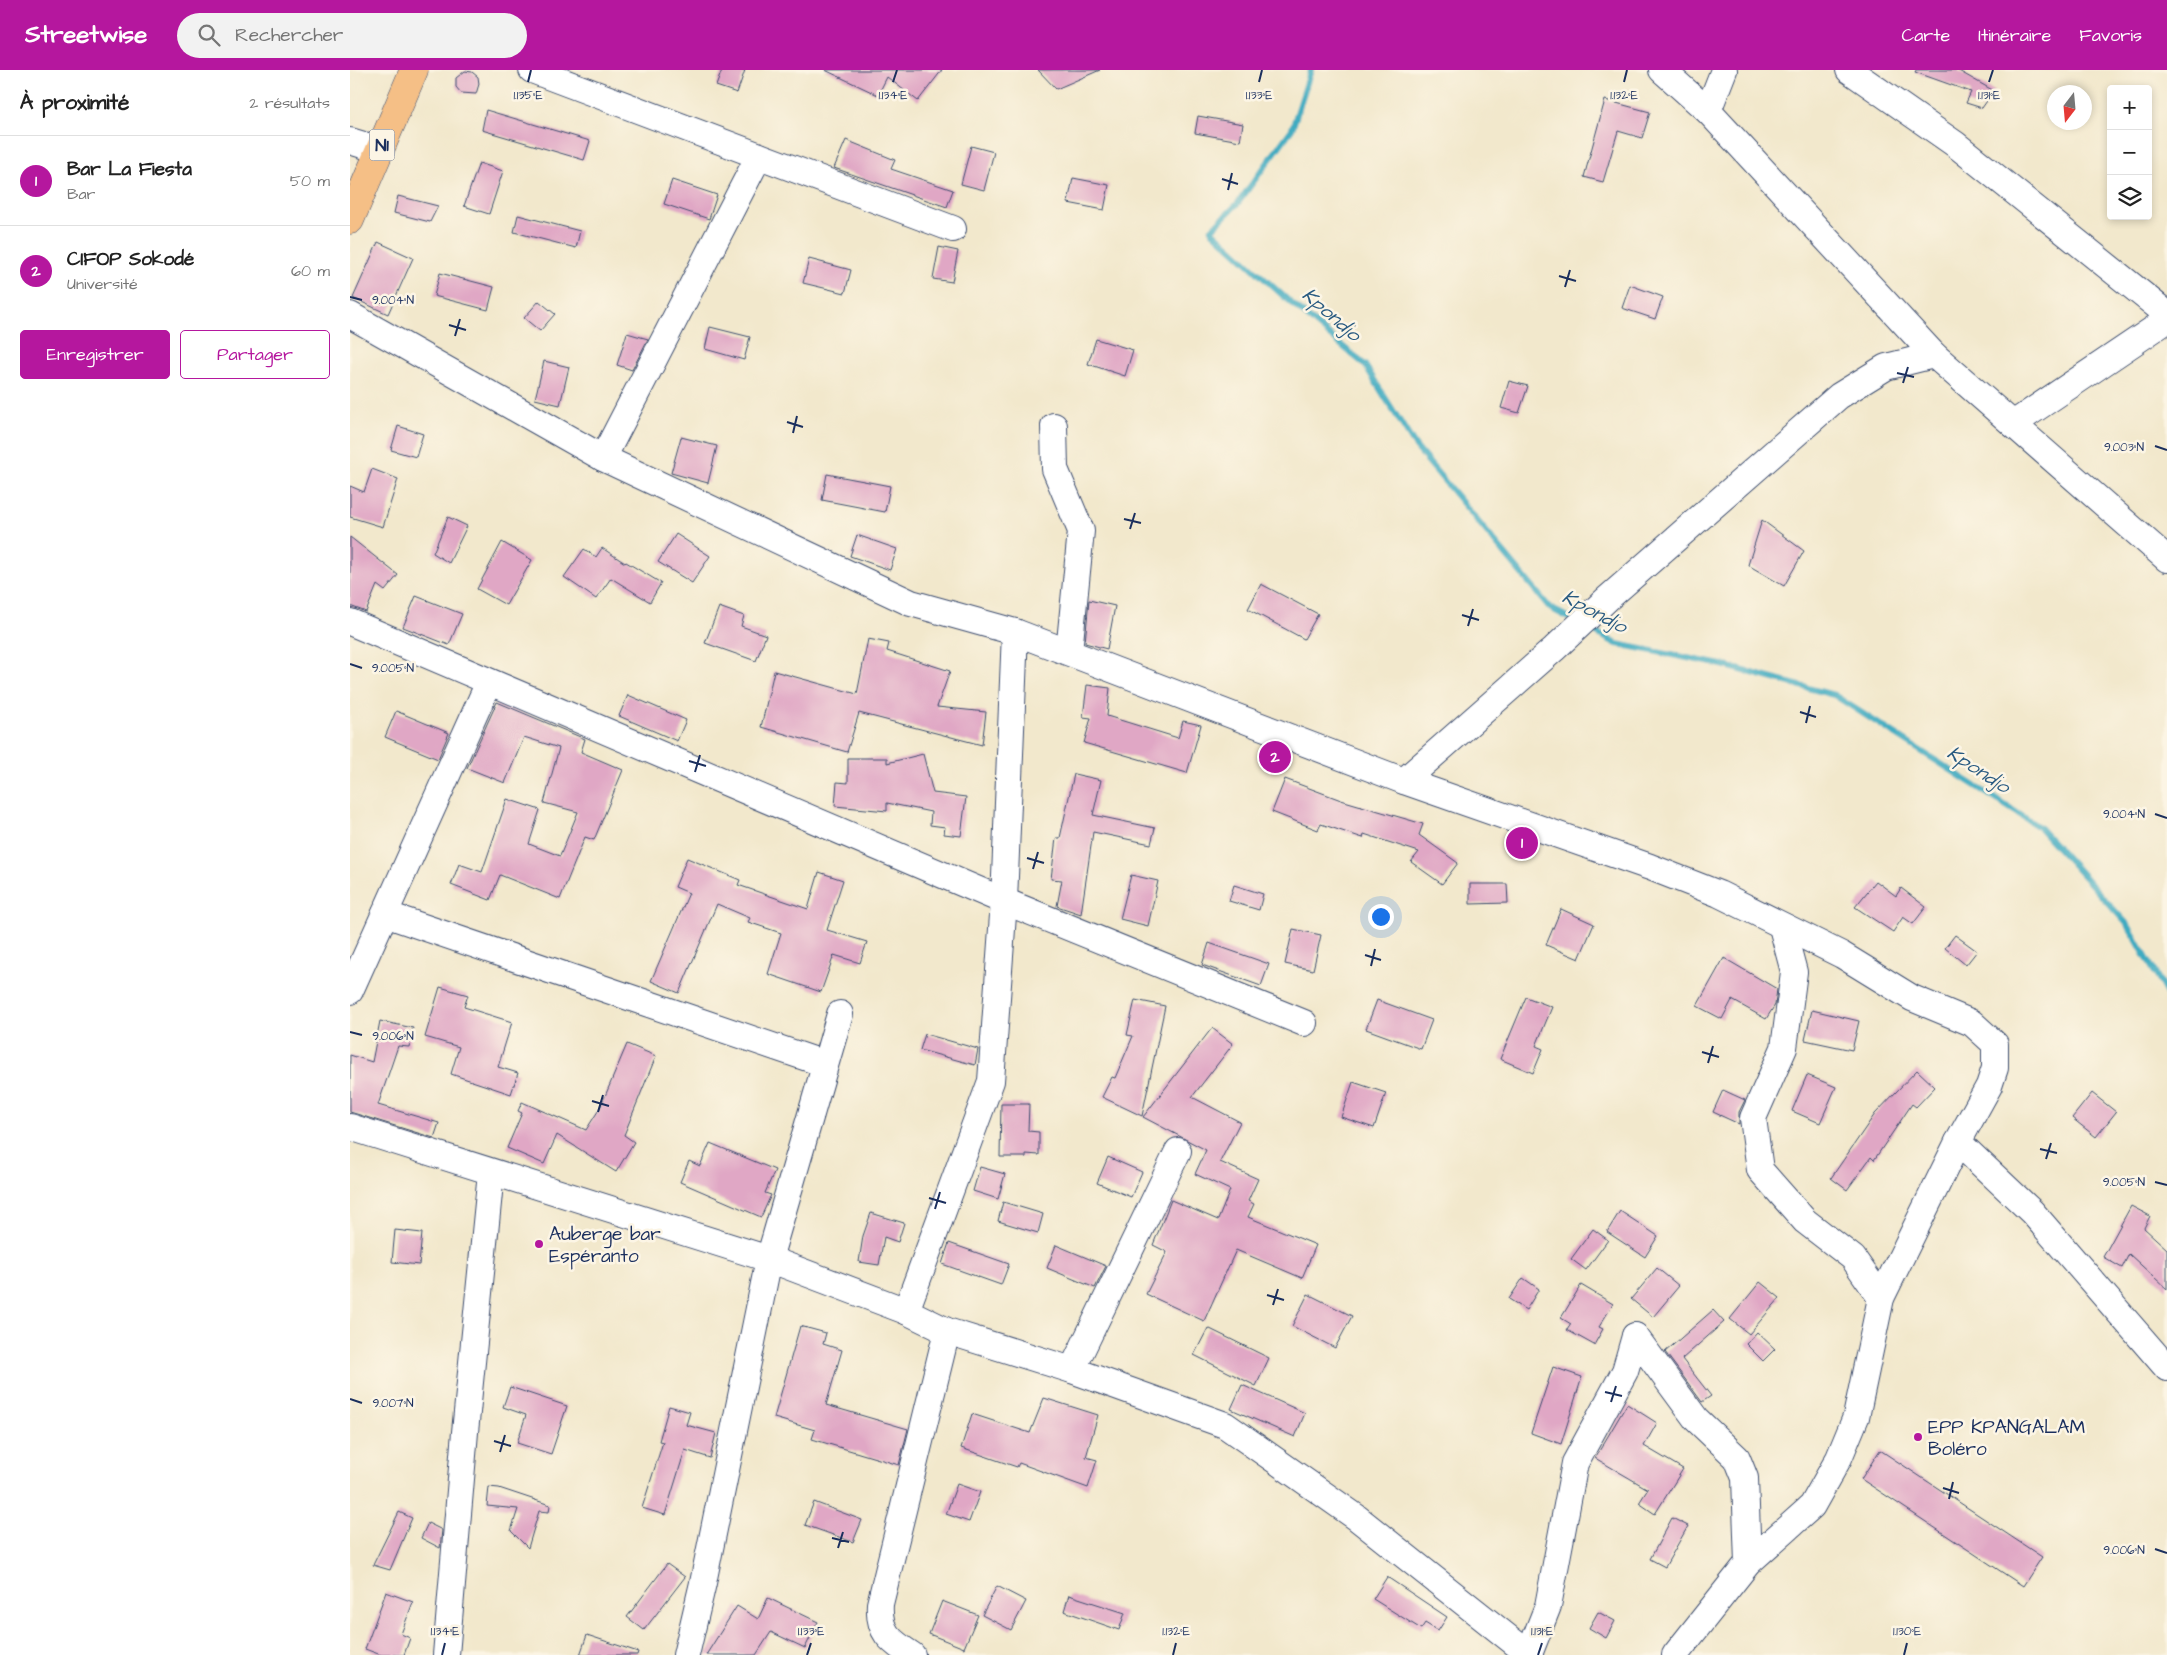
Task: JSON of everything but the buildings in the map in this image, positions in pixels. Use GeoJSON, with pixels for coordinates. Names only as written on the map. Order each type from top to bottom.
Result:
{"type":"FeatureCollection","features":[{"type":"Feature","properties":{"kind":"highway","name":"N1"},"geometry":{"type":"LineString","coordinates":[[350,220],[414,70]]}},
{"type":"Feature","properties":{"kind":"street"},"geometry":{"type":"LineString","coordinates":[[532,70],[953,228]]}},
{"type":"Feature","properties":{"kind":"street"},"geometry":{"type":"LineString","coordinates":[[1662,70],[1708,111],[1934,355],[2167,559]]}},
{"type":"Feature","properties":{"kind":"street"},"geometry":{"type":"LineString","coordinates":[[1708,111],[1724,70]]}},
{"type":"Feature","properties":{"kind":"street"},"geometry":{"type":"LineString","coordinates":[[1849,70],[1955,144],[2167,314]]}},
{"type":"Feature","properties":{"kind":"street"},"geometry":{"type":"LineString","coordinates":[[350,141],[380,150]]}},
{"type":"Feature","properties":{"kind":"street"},"geometry":{"type":"LineString","coordinates":[[603,458],[759,156]]}},
{"type":"Feature","properties":{"kind":"street"},"geometry":{"type":"LineString","coordinates":[[350,315],[603,458],[911,603],[1015,632],[1404,781],[1650,867],[1719,894],[1842,956],[1912,998],[1972,1023],[1995,1044],[1995,1068],[1989,1086],[1958,1142],[1881,1298],[1856,1417],[1839,1458],[1812,1506],[1748,1563],[1674,1655]]}},
{"type":"Feature","properties":{"kind":"street"},"geometry":{"type":"LineString","coordinates":[[2013,424],[2167,320]]}},
{"type":"Feature","properties":{"kind":"street"},"geometry":{"type":"LineString","coordinates":[[1404,781],[1554,649],[1607,599],[1839,396],[1886,367],[1934,355]]}},
{"type":"Feature","properties":{"kind":"street"},"geometry":{"type":"LineString","coordinates":[[1054,426],[1055,469],[1081,531],[1069,652]]}},
{"type":"Feature","properties":{"kind":"street"},"geometry":{"type":"LineString","coordinates":[[350,622],[1004,901],[1304,1023]]}},
{"type":"Feature","properties":{"kind":"street"},"geometry":{"type":"LineString","coordinates":[[906,1311],[991,1081],[1004,901],[1015,632]]}},
{"type":"Feature","properties":{"kind":"street"},"geometry":{"type":"LineString","coordinates":[[350,991],[489,682]]}},
{"type":"Feature","properties":{"kind":"street"},"geometry":{"type":"LineString","coordinates":[[385,914],[825,1064]]}},
{"type":"Feature","properties":{"kind":"street"},"geometry":{"type":"LineString","coordinates":[[1782,927],[1794,972],[1784,1048],[1753,1118],[1760,1170],[1805,1220],[1854,1258],[1881,1298]]}},
{"type":"Feature","properties":{"kind":"street"},"geometry":{"type":"LineString","coordinates":[[686,1655],[705,1573],[769,1259],[840,1014]]}},
{"type":"Feature","properties":{"kind":"street"},"geometry":{"type":"LineString","coordinates":[[350,1127],[769,1259],[906,1311],[947,1331],[1072,1370],[1225,1425],[1356,1516],[1530,1655],[1548,1606],[1574,1463],[1625,1371],[1635,1336],[1696,1419],[1737,1458],[1745,1478],[1748,1563]]}},
{"type":"Feature","properties":{"kind":"street"},"geometry":{"type":"LineString","coordinates":[[1958,1142],[2032,1212],[2167,1368]]}},
{"type":"Feature","properties":{"kind":"street"},"geometry":{"type":"LineString","coordinates":[[1072,1370],[1178,1151]]}},
{"type":"Feature","properties":{"kind":"street"},"geometry":{"type":"LineString","coordinates":[[446,1655],[465,1432],[491,1172]]}},
{"type":"Feature","properties":{"kind":"street"},"geometry":{"type":"LineString","coordinates":[[912,1655],[885,1634],[879,1619],[880,1604],[947,1331]]}},
{"type":"Feature","properties":{"kind":"waterway","name":"Kpondjo"},"geometry":{"type":"LineString","coordinates":[[1311,70],[1292,129],[1238,203],[1211,230],[1291,303],[1365,365],[1416,447],[1550,608],[1575,621]]}},
{"type":"Feature","properties":{"kind":"waterway","name":"Kpondjo"},"geometry":{"type":"LineString","coordinates":[[1586,627],[1617,644],[1722,665],[1834,695],[2039,827],[2128,925],[2167,994]]}},
{"type":"Feature","properties":{"kind":"place","name":"CIFOP Sokodé"},"geometry":{"type":"Point","coordinates":[1275,757]}},
{"type":"Feature","properties":{"kind":"place","name":"Bar La Fiesta"},"geometry":{"type":"Point","coordinates":[1522,843]}},
{"type":"Feature","properties":{"kind":"place","name":"Auberge bar Espéranto"},"geometry":{"type":"Point","coordinates":[539,1244]}},
{"type":"Feature","properties":{"kind":"place","name":"EPP KPANGALAM Boléro"},"geometry":{"type":"Point","coordinates":[1918,1437]}}]}
